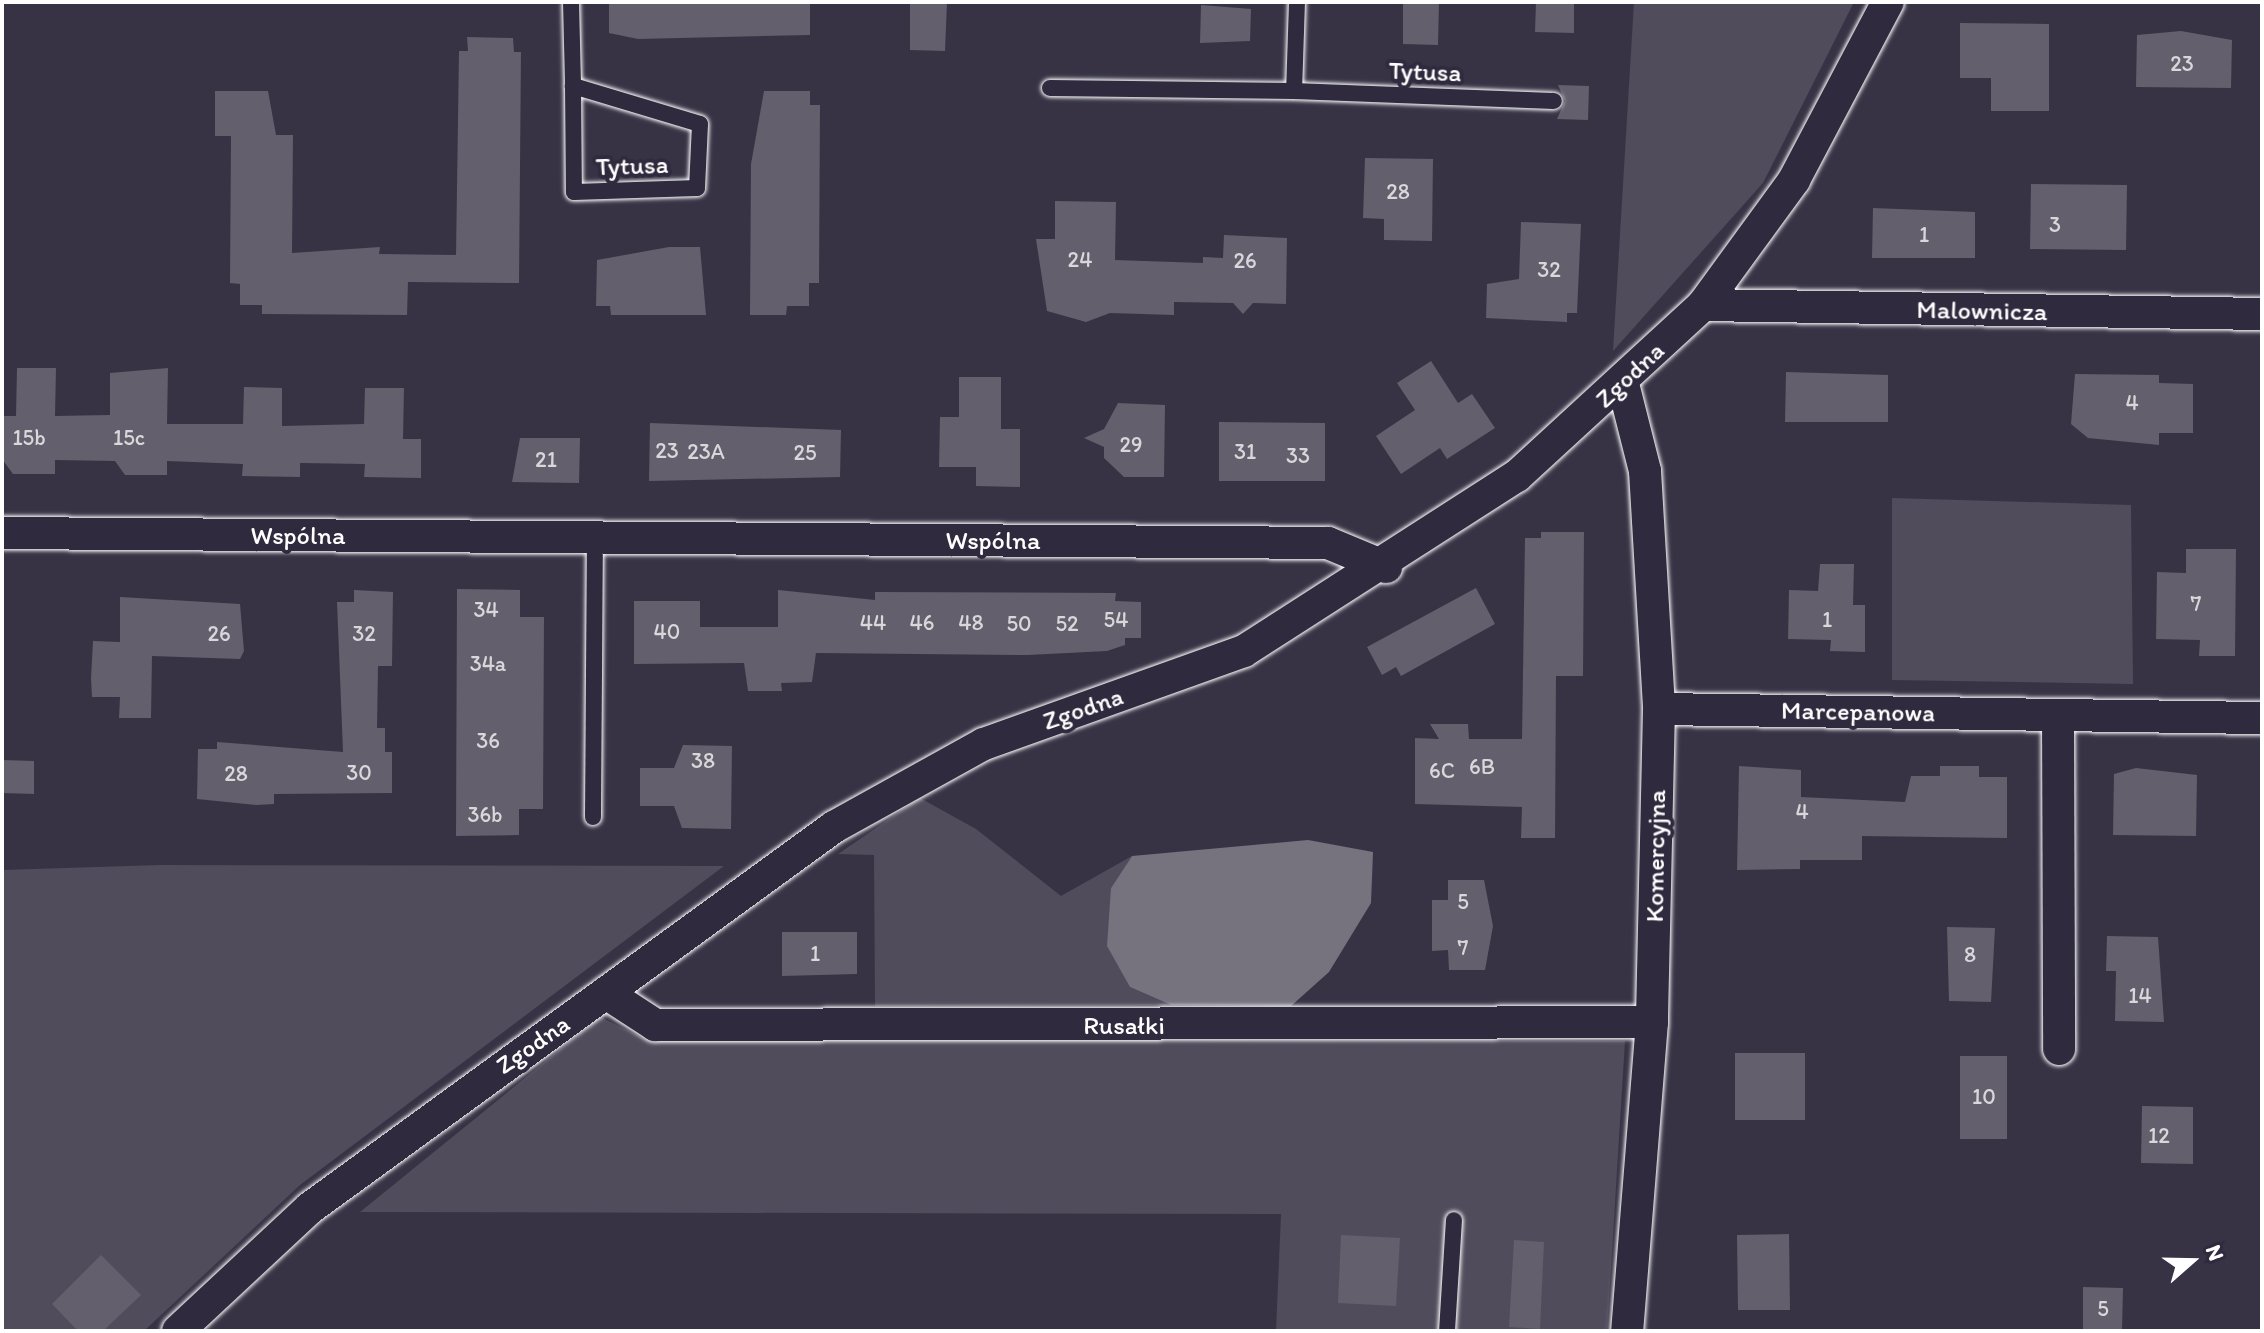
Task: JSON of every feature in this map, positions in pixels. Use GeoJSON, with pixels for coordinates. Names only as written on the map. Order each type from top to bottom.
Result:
{"type":"FeatureCollection","features":[{"type":"Feature","properties":{"kind":"street","name":"Zgodna"},"geometry":{"type":"LineString","coordinates":[[178,1331],[310,1208],[606,993],[921,773],[1244,651],[1386,567],[1517,476],[1623,384],[1703,305],[1794,180],[1888,2]]}},
{"type":"Feature","properties":{"kind":"street","name":"Malownicza"},"geometry":{"type":"LineString","coordinates":[[1703,305],[2262,314]]}},
{"type":"Feature","properties":{"kind":"street","name":"Komercyjna"},"geometry":{"type":"LineString","coordinates":[[1623,384],[1645,471],[1659,709],[1652,1022],[1627,1331]]}},
{"type":"Feature","properties":{"kind":"street","name":"Wspólna"},"geometry":{"type":"LineString","coordinates":[[2,533],[1328,543],[1386,567]]}},
{"type":"Feature","properties":{"kind":"street","name":"Marcepanowa"},"geometry":{"type":"LineString","coordinates":[[1659,709],[2262,718]]}},
{"type":"Feature","properties":{"kind":"street"},"geometry":{"type":"LineString","coordinates":[[2058,715],[2059,1049]]}},
{"type":"Feature","properties":{"kind":"street","name":"Rusałki"},"geometry":{"type":"LineString","coordinates":[[606,993],[655,1025],[1652,1022]]}},
{"type":"Feature","properties":{"kind":"lane","name":"Tytusa"},"geometry":{"type":"LineString","coordinates":[[571,2],[574,192],[697,188],[700,124],[573,86]]}},
{"type":"Feature","properties":{"kind":"lane"},"geometry":{"type":"LineString","coordinates":[[1294,91],[1297,2]]}},
{"type":"Feature","properties":{"kind":"lane","name":"Tytusa"},"geometry":{"type":"LineString","coordinates":[[1050,88],[1294,91],[1554,101]]}},
{"type":"Feature","properties":{"kind":"lane"},"geometry":{"type":"LineString","coordinates":[[593,817],[595,537]]}},
{"type":"Feature","properties":{"kind":"lane"},"geometry":{"type":"LineString","coordinates":[[1447,1331],[1454,1220]]}},
{"type":"Feature","properties":{"kind":"shaded area"},"geometry":{"type":"Polygon","coordinates":[[[1634,2],[1854,2],[1763,183],[1613,351],[1634,2]]]}},
{"type":"Feature","properties":{"kind":"shaded area"},"geometry":{"type":"Polygon","coordinates":[[[1892,498],[2131,505],[2133,684],[1892,680],[1892,498]]]}},
{"type":"Feature","properties":{"kind":"shaded area"},"geometry":{"type":"Polygon","coordinates":[[[920,798],[976,829],[1061,896],[1132,856],[1111,888],[1130,987],[1171,1005],[875,1006],[874,855],[838,854],[920,798]]]}},
{"type":"Feature","properties":{"kind":"shaded area"},"geometry":{"type":"Polygon","coordinates":[[[1308,840],[1373,852],[1371,903],[1329,972],[1291,1006],[1171,1005],[1130,987],[1107,946],[1111,888],[1132,856],[1308,840]]]}},
{"type":"Feature","properties":{"kind":"shaded area"},"geometry":{"type":"Polygon","coordinates":[[[160,865],[724,866],[300,1185],[144,1331],[2,1331],[2,870],[160,865]]]}},
{"type":"Feature","properties":{"kind":"shaded area"},"geometry":{"type":"Polygon","coordinates":[[[600,1017],[645,1039],[1625,1041],[1607,1331],[1276,1331],[1281,1214],[360,1212],[600,1017]]]}},
{"type":"Feature","properties":{"kind":"building"},"geometry":{"type":"Polygon","coordinates":[[[609,2],[810,2],[810,35],[638,39],[609,33],[609,2]]]}},
{"type":"Feature","properties":{"kind":"building"},"geometry":{"type":"Polygon","coordinates":[[[910,2],[947,2],[945,51],[910,50],[910,2]]]}},
{"type":"Feature","properties":{"kind":"building"},"geometry":{"type":"Polygon","coordinates":[[[1403,2],[1439,2],[1438,45],[1403,44],[1403,2]]]}},
{"type":"Feature","properties":{"kind":"building"},"geometry":{"type":"Polygon","coordinates":[[[1536,2],[1574,2],[1574,33],[1535,32],[1536,2]]]}},
{"type":"Feature","properties":{"kind":"building"},"geometry":{"type":"Polygon","coordinates":[[[1201,5],[1251,9],[1250,41],[1200,43],[1201,5]]]}},
{"type":"Feature","properties":{"kind":"building"},"geometry":{"type":"Polygon","coordinates":[[[1960,23],[2049,24],[2049,111],[1991,111],[1991,78],[1960,78],[1960,23]]]}},
{"type":"Feature","properties":{"kind":"building"},"geometry":{"type":"Polygon","coordinates":[[[2181,31],[2232,40],[2231,88],[2136,87],[2137,35],[2181,31]]]}},
{"type":"Feature","properties":{"kind":"building"},"geometry":{"type":"Polygon","coordinates":[[[467,37],[513,38],[514,52],[521,52],[519,283],[408,282],[407,315],[262,314],[262,305],[240,305],[240,284],[230,283],[231,136],[215,136],[215,91],[268,91],[276,135],[293,135],[292,253],[380,247],[379,254],[456,255],[459,51],[468,51],[467,37]]]}},
{"type":"Feature","properties":{"kind":"building"},"geometry":{"type":"Polygon","coordinates":[[[1558,85],[1589,86],[1588,120],[1557,119],[1565,101],[1558,85]]]}},
{"type":"Feature","properties":{"kind":"building"},"geometry":{"type":"Polygon","coordinates":[[[764,91],[810,91],[810,105],[820,105],[819,283],[809,283],[809,306],[787,306],[786,315],[750,315],[751,164],[764,91]]]}},
{"type":"Feature","properties":{"kind":"building"},"geometry":{"type":"Polygon","coordinates":[[[1365,158],[1433,159],[1432,241],[1384,240],[1384,219],[1363,218],[1365,158]]]}},
{"type":"Feature","properties":{"kind":"building"},"geometry":{"type":"Polygon","coordinates":[[[2031,184],[2127,185],[2126,250],[2030,249],[2031,184]]]}},
{"type":"Feature","properties":{"kind":"building"},"geometry":{"type":"Polygon","coordinates":[[[1055,201],[1116,202],[1115,260],[1203,263],[1203,257],[1223,258],[1224,235],[1287,238],[1286,304],[1253,303],[1243,314],[1233,303],[1174,302],[1174,315],[1110,313],[1086,322],[1047,311],[1036,239],[1055,239],[1055,201]]]}},
{"type":"Feature","properties":{"kind":"building"},"geometry":{"type":"Polygon","coordinates":[[[1873,208],[1975,212],[1975,258],[1872,258],[1873,208]]]}},
{"type":"Feature","properties":{"kind":"building"},"geometry":{"type":"Polygon","coordinates":[[[1521,222],[1581,224],[1577,313],[1567,313],[1567,322],[1486,318],[1487,284],[1519,279],[1521,222]]]}},
{"type":"Feature","properties":{"kind":"building"},"geometry":{"type":"Polygon","coordinates":[[[669,247],[700,247],[706,315],[611,315],[610,306],[596,306],[597,260],[669,247]]]}},
{"type":"Feature","properties":{"kind":"building"},"geometry":{"type":"Polygon","coordinates":[[[1431,361],[1458,403],[1472,394],[1495,428],[1447,459],[1440,448],[1401,474],[1376,436],[1415,410],[1397,383],[1431,361]]]}},
{"type":"Feature","properties":{"kind":"building"},"geometry":{"type":"Polygon","coordinates":[[[17,368],[56,368],[55,416],[110,415],[110,373],[168,368],[167,424],[243,424],[244,387],[282,388],[282,426],[364,424],[365,388],[404,388],[403,439],[421,439],[421,478],[364,477],[365,464],[300,463],[300,477],[242,476],[243,464],[167,461],[167,475],[125,475],[115,461],[55,460],[55,474],[13,474],[2,459],[2,416],[16,416],[17,368]]]}},
{"type":"Feature","properties":{"kind":"building"},"geometry":{"type":"Polygon","coordinates":[[[1786,372],[1888,375],[1888,422],[1785,422],[1786,372]]]}},
{"type":"Feature","properties":{"kind":"building"},"geometry":{"type":"Polygon","coordinates":[[[2075,374],[2159,375],[2159,383],[2193,384],[2193,433],[2159,433],[2159,445],[2088,438],[2071,424],[2075,374]]]}},
{"type":"Feature","properties":{"kind":"building"},"geometry":{"type":"Polygon","coordinates":[[[959,377],[1001,377],[1001,429],[1020,429],[1020,487],[976,486],[976,467],[939,467],[940,417],[959,417],[959,377]]]}},
{"type":"Feature","properties":{"kind":"building"},"geometry":{"type":"Polygon","coordinates":[[[1118,403],[1165,405],[1164,477],[1124,477],[1104,458],[1104,447],[1084,438],[1104,429],[1118,403]]]}},
{"type":"Feature","properties":{"kind":"building"},"geometry":{"type":"Polygon","coordinates":[[[1219,422],[1325,423],[1325,481],[1219,481],[1219,422]]]}},
{"type":"Feature","properties":{"kind":"building"},"geometry":{"type":"Polygon","coordinates":[[[650,423],[841,430],[840,477],[649,481],[650,423]]]}},
{"type":"Feature","properties":{"kind":"building"},"geometry":{"type":"Polygon","coordinates":[[[520,438],[580,438],[579,483],[512,482],[520,438]]]}},
{"type":"Feature","properties":{"kind":"building"},"geometry":{"type":"Polygon","coordinates":[[[1541,532],[1584,532],[1583,676],[1556,676],[1555,838],[1521,838],[1522,807],[1415,804],[1415,738],[1439,739],[1430,724],[1468,724],[1469,739],[1522,739],[1525,538],[1541,538],[1541,532]]]}},
{"type":"Feature","properties":{"kind":"building"},"geometry":{"type":"Polygon","coordinates":[[[2186,549],[2236,549],[2235,656],[2199,656],[2200,640],[2156,639],[2157,572],[2186,573],[2186,549]]]}},
{"type":"Feature","properties":{"kind":"building"},"geometry":{"type":"Polygon","coordinates":[[[1820,564],[1854,564],[1853,605],[1865,605],[1865,652],[1830,651],[1831,640],[1788,639],[1789,590],[1818,591],[1820,564]]]}},
{"type":"Feature","properties":{"kind":"building"},"geometry":{"type":"Polygon","coordinates":[[[1476,588],[1495,624],[1401,676],[1396,667],[1382,675],[1367,647],[1476,588]]]}},
{"type":"Feature","properties":{"kind":"building"},"geometry":{"type":"Polygon","coordinates":[[[457,589],[520,590],[520,617],[544,617],[543,809],[519,809],[519,835],[456,836],[457,589]]]}},
{"type":"Feature","properties":{"kind":"building"},"geometry":{"type":"Polygon","coordinates":[[[354,590],[393,592],[392,666],[378,666],[377,728],[385,728],[385,752],[392,752],[392,793],[274,794],[274,804],[256,805],[197,799],[198,749],[217,749],[217,742],[343,752],[337,602],[354,602],[354,590]]]}},
{"type":"Feature","properties":{"kind":"building"},"geometry":{"type":"Polygon","coordinates":[[[778,590],[875,600],[875,592],[1116,593],[1115,601],[1141,602],[1141,638],[1125,638],[1125,645],[1107,651],[1028,655],[816,653],[812,682],[781,683],[782,691],[748,691],[744,663],[634,664],[634,601],[700,601],[700,627],[778,627],[778,590]]]}},
{"type":"Feature","properties":{"kind":"building"},"geometry":{"type":"Polygon","coordinates":[[[120,597],[240,604],[244,651],[240,659],[152,656],[151,718],[119,718],[120,697],[92,697],[91,678],[93,641],[120,642],[120,597]]]}},
{"type":"Feature","properties":{"kind":"building"},"geometry":{"type":"Polygon","coordinates":[[[683,745],[732,746],[731,829],[682,828],[674,806],[640,806],[640,768],[674,768],[683,745]]]}},
{"type":"Feature","properties":{"kind":"building"},"geometry":{"type":"Polygon","coordinates":[[[2,760],[34,761],[34,794],[2,793],[2,760]]]}},
{"type":"Feature","properties":{"kind":"building"},"geometry":{"type":"Polygon","coordinates":[[[1739,766],[1801,770],[1801,797],[1905,802],[1911,776],[1940,776],[1940,766],[1979,766],[1979,777],[2007,777],[2007,838],[1862,836],[1862,860],[1800,860],[1800,869],[1737,870],[1739,766]]]}},
{"type":"Feature","properties":{"kind":"building"},"geometry":{"type":"Polygon","coordinates":[[[2136,768],[2197,775],[2196,836],[2113,835],[2114,774],[2136,768]]]}},
{"type":"Feature","properties":{"kind":"building"},"geometry":{"type":"Polygon","coordinates":[[[1448,880],[1484,880],[1493,926],[1485,970],[1449,970],[1448,950],[1432,951],[1432,900],[1448,900],[1448,880]]]}},
{"type":"Feature","properties":{"kind":"building"},"geometry":{"type":"Polygon","coordinates":[[[1947,927],[1995,928],[1991,1002],[1949,1001],[1947,927]]]}},
{"type":"Feature","properties":{"kind":"building"},"geometry":{"type":"Polygon","coordinates":[[[782,932],[857,932],[857,974],[782,976],[782,932]]]}},
{"type":"Feature","properties":{"kind":"building"},"geometry":{"type":"Polygon","coordinates":[[[2107,936],[2158,937],[2164,1022],[2115,1021],[2116,971],[2106,971],[2107,936]]]}},
{"type":"Feature","properties":{"kind":"building"},"geometry":{"type":"Polygon","coordinates":[[[1735,1053],[1805,1053],[1805,1120],[1735,1120],[1735,1053]]]}},
{"type":"Feature","properties":{"kind":"building"},"geometry":{"type":"Polygon","coordinates":[[[1960,1056],[2007,1056],[2007,1139],[1960,1139],[1960,1056]]]}},
{"type":"Feature","properties":{"kind":"building"},"geometry":{"type":"Polygon","coordinates":[[[2142,1106],[2193,1107],[2193,1164],[2141,1163],[2142,1106]]]}},
{"type":"Feature","properties":{"kind":"building"},"geometry":{"type":"Polygon","coordinates":[[[1789,1234],[1790,1310],[1738,1310],[1737,1235],[1789,1234]]]}},
{"type":"Feature","properties":{"kind":"building"},"geometry":{"type":"Polygon","coordinates":[[[1341,1235],[1400,1238],[1396,1306],[1338,1303],[1341,1235]]]}},
{"type":"Feature","properties":{"kind":"building"},"geometry":{"type":"Polygon","coordinates":[[[1514,1240],[1544,1242],[1540,1329],[1509,1327],[1514,1240]]]}},
{"type":"Feature","properties":{"kind":"building"},"geometry":{"type":"Polygon","coordinates":[[[101,1255],[141,1295],[103,1331],[78,1331],[52,1304],[101,1255]]]}},
{"type":"Feature","properties":{"kind":"building"},"geometry":{"type":"Polygon","coordinates":[[[2083,1287],[2123,1288],[2122,1331],[2083,1331],[2083,1287]]]}}]}
